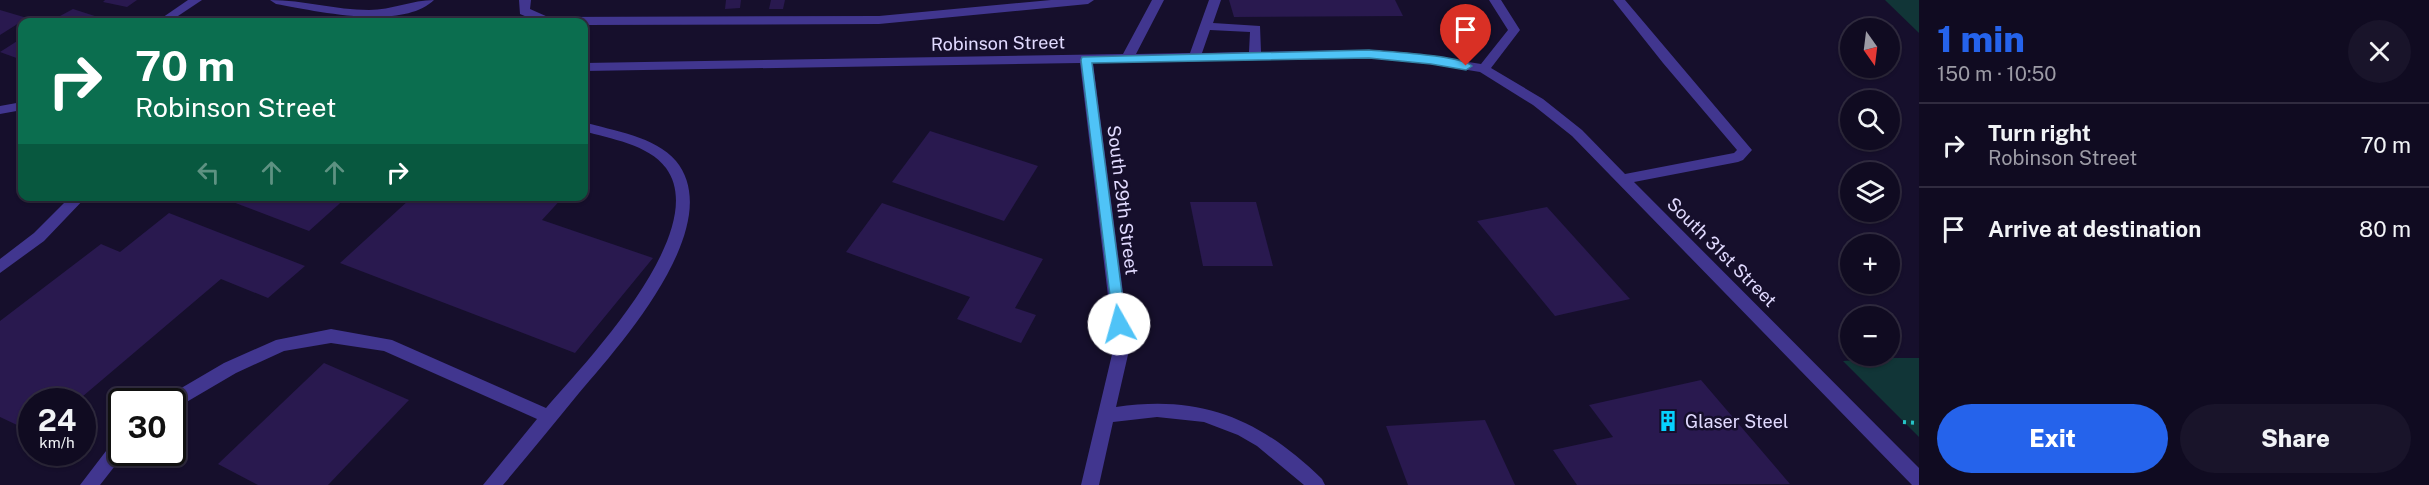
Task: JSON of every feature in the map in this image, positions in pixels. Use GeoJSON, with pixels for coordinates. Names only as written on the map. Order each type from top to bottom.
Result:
{"type":"FeatureCollection","features":[{"type":"Feature","properties":{"kind":"street"},"geometry":{"type":"LineString","coordinates":[[168,18],[196,0]]}},
{"type":"Feature","properties":{"kind":"street"},"geometry":{"type":"LineString","coordinates":[[276,0],[362,16],[396,11],[428,0]]}},
{"type":"Feature","properties":{"kind":"street"},"geometry":{"type":"LineString","coordinates":[[525,0],[524,11],[539,18]]}},
{"type":"Feature","properties":{"kind":"street"},"geometry":{"type":"LineString","coordinates":[[588,21],[879,20],[1088,0]]}},
{"type":"Feature","properties":{"kind":"street"},"geometry":{"type":"LineString","coordinates":[[1127,59],[1158,0]]}},
{"type":"Feature","properties":{"kind":"street"},"geometry":{"type":"LineString","coordinates":[[1194,58],[1215,0]]}},
{"type":"Feature","properties":{"kind":"street"},"geometry":{"type":"LineString","coordinates":[[1484,69],[1515,30],[1495,0]]}},
{"type":"Feature","properties":{"kind":"street"},"geometry":{"type":"LineString","coordinates":[[1619,0],[1667,60],[1745,150],[1738,157],[1623,179]]}},
{"type":"Feature","properties":{"kind":"street"},"geometry":{"type":"LineString","coordinates":[[1205,26],[1256,29],[1255,57]]}},
{"type":"Feature","properties":{"kind":"street","name":"Robinson Street"},"geometry":{"type":"LineString","coordinates":[[588,67],[1369,54],[1431,60],[1484,69]]}},
{"type":"Feature","properties":{"kind":"street","name":"South 29th Street"},"geometry":{"type":"LineString","coordinates":[[1086,60],[1122,346],[1090,485]]}},
{"type":"Feature","properties":{"kind":"street","name":"South 31st Street"},"geometry":{"type":"LineString","coordinates":[[1484,69],[1538,102],[1577,133],[1919,480]]}},
{"type":"Feature","properties":{"kind":"street"},"geometry":{"type":"LineString","coordinates":[[0,110],[18,107]]}},
{"type":"Feature","properties":{"kind":"street"},"geometry":{"type":"LineString","coordinates":[[492,485],[625,327],[666,263],[680,225],[682,186],[670,164],[646,145],[588,128]]}},
{"type":"Feature","properties":{"kind":"street"},"geometry":{"type":"LineString","coordinates":[[0,267],[39,237],[75,201]]}},
{"type":"Feature","properties":{"kind":"street"},"geometry":{"type":"LineString","coordinates":[[186,394],[230,368],[282,345],[331,336],[386,345],[549,417]]}},
{"type":"Feature","properties":{"kind":"street"},"geometry":{"type":"LineString","coordinates":[[1106,416],[1156,410],[1204,414],[1238,425],[1290,458],[1316,485]]}},
{"type":"Feature","properties":{"kind":"street"},"geometry":{"type":"LineString","coordinates":[[90,485],[108,461]]}},
{"type":"Feature","properties":{"kind":"green space"},"geometry":{"type":"Polygon","coordinates":[[[1885,0],[1919,0],[1919,33],[1885,0]]]}},
{"type":"Feature","properties":{"kind":"green space"},"geometry":{"type":"Polygon","coordinates":[[[1900,358],[1919,358],[1919,437],[1848,366],[1900,366],[1900,358]]]}},
{"type":"Feature","properties":{"kind":"building"},"geometry":{"type":"Polygon","coordinates":[[[105,0],[137,0],[127,7],[103,2],[105,0]]]}},
{"type":"Feature","properties":{"kind":"building"},"geometry":{"type":"Polygon","coordinates":[[[726,0],[741,0],[740,8],[725,9],[726,0]]]}},
{"type":"Feature","properties":{"kind":"building"},"geometry":{"type":"Polygon","coordinates":[[[771,0],[785,0],[783,9],[769,9],[771,0]]]}},
{"type":"Feature","properties":{"kind":"building"},"geometry":{"type":"Polygon","coordinates":[[[1229,0],[1395,0],[1403,16],[1234,17],[1229,0]]]}},
{"type":"Feature","properties":{"kind":"building"},"geometry":{"type":"Polygon","coordinates":[[[73,9],[101,18],[56,18],[73,9]]]}},
{"type":"Feature","properties":{"kind":"building"},"geometry":{"type":"Polygon","coordinates":[[[0,10],[27,18],[18,18],[18,24],[0,35],[0,10]]]}},
{"type":"Feature","properties":{"kind":"building"},"geometry":{"type":"Polygon","coordinates":[[[18,41],[18,59],[0,52],[18,41]]]}},
{"type":"Feature","properties":{"kind":"building"},"geometry":{"type":"Polygon","coordinates":[[[930,131],[1038,166],[1004,221],[892,182],[930,131]]]}},
{"type":"Feature","properties":{"kind":"building"},"geometry":{"type":"Polygon","coordinates":[[[230,201],[342,201],[309,231],[230,201]]]}},
{"type":"Feature","properties":{"kind":"building"},"geometry":{"type":"Polygon","coordinates":[[[408,201],[559,201],[542,220],[653,258],[575,353],[340,263],[408,201]]]}},
{"type":"Feature","properties":{"kind":"building"},"geometry":{"type":"Polygon","coordinates":[[[1190,202],[1256,202],[1273,266],[1203,266],[1190,202]]]}},
{"type":"Feature","properties":{"kind":"building"},"geometry":{"type":"Polygon","coordinates":[[[882,203],[1043,259],[1015,308],[1036,315],[1021,343],[957,319],[970,297],[846,252],[882,203]]]}},
{"type":"Feature","properties":{"kind":"building"},"geometry":{"type":"Polygon","coordinates":[[[1547,207],[1630,299],[1555,316],[1477,221],[1547,207]]]}},
{"type":"Feature","properties":{"kind":"building"},"geometry":{"type":"Polygon","coordinates":[[[169,213],[305,266],[268,298],[221,279],[93,388],[18,388],[18,425],[0,417],[0,321],[101,244],[120,252],[169,213]]]}},
{"type":"Feature","properties":{"kind":"building"},"geometry":{"type":"Polygon","coordinates":[[[324,363],[409,400],[328,485],[258,485],[218,464],[324,363]]]}},
{"type":"Feature","properties":{"kind":"building","name":"Glaser Steel"},"geometry":{"type":"Polygon","coordinates":[[[1701,380],[1790,484],[1577,485],[1553,450],[1613,437],[1589,405],[1701,380]]]}},
{"type":"Feature","properties":{"kind":"building"},"geometry":{"type":"Polygon","coordinates":[[[1485,420],[1515,485],[1408,485],[1386,426],[1485,420]]]}},
{"type":"Feature","properties":{"kind":"place","name":"Glaser Steel"},"geometry":{"type":"Point","coordinates":[1668,421]}},
{"type":"Feature","properties":{"kind":"route"},"geometry":{"type":"LineString","coordinates":[[1119,324],[1086,60],[1369,54],[1466,66]]}}]}
